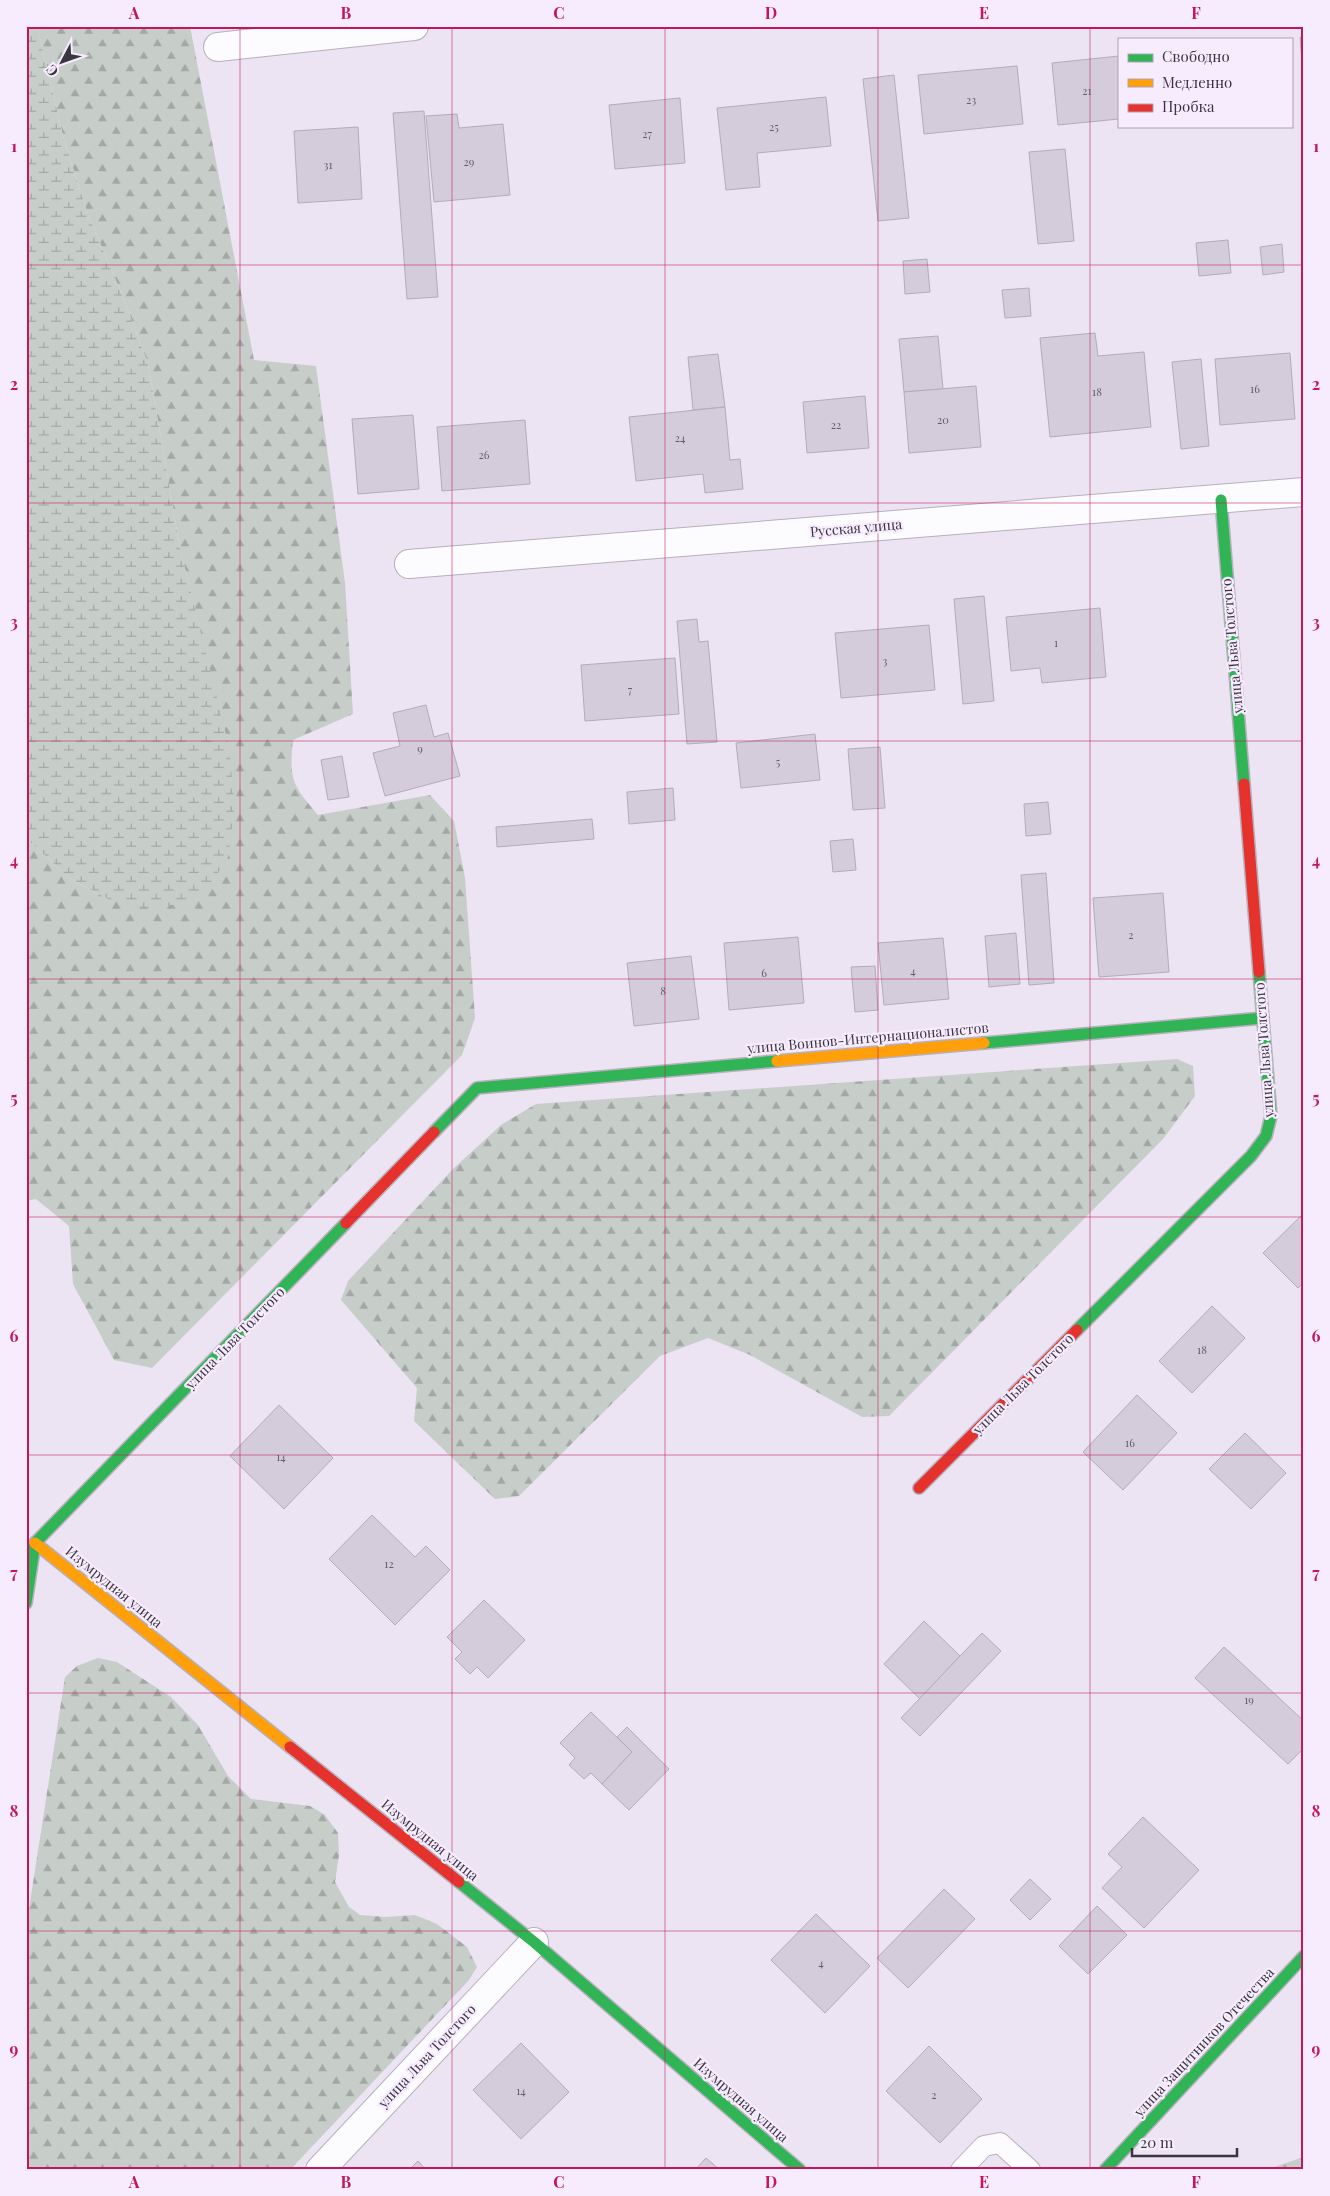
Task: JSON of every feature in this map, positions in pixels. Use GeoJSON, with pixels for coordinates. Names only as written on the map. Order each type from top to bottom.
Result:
{"type":"FeatureCollection","features":[{"type":"Feature","properties":{"kind":"street"},"geometry":{"type":"LineString","coordinates":[[218,47],[414,26]]}},
{"type":"Feature","properties":{"kind":"street","name":"Русская улица"},"geometry":{"type":"LineString","coordinates":[[409,564],[1304,492]]}},
{"type":"Feature","properties":{"kind":"street","name":"улица Льва Толстого"},"geometry":{"type":"LineString","coordinates":[[918,1488],[1251,1156],[1266,1136],[1271,1116],[1221,500]]}},
{"type":"Feature","properties":{"kind":"street","name":"улица Воинов-Интернационалистов"},"geometry":{"type":"LineString","coordinates":[[477,1088],[1262,1018]]}},
{"type":"Feature","properties":{"kind":"street","name":"улица Льва Толстого"},"geometry":{"type":"LineString","coordinates":[[35,1543],[477,1088]]}},
{"type":"Feature","properties":{"kind":"street"},"geometry":{"type":"LineString","coordinates":[[26,1603],[35,1543]]}},
{"type":"Feature","properties":{"kind":"street","name":"Изумрудная улица"},"geometry":{"type":"LineString","coordinates":[[35,1543],[534,1942],[800,2170]]}},
{"type":"Feature","properties":{"kind":"street","name":"улица Льва Толстого"},"geometry":{"type":"LineString","coordinates":[[320,2170],[534,1942]]}},
{"type":"Feature","properties":{"kind":"street","name":"улица Защитников Отечества"},"geometry":{"type":"LineString","coordinates":[[1105,2170],[1304,1956]]}},
{"type":"Feature","properties":{"kind":"lane"},"geometry":{"type":"LineString","coordinates":[[961,2170],[984,2146],[1000,2143],[1030,2170]]}},
{"type":"Feature","properties":{"kind":"green space"},"geometry":{"type":"Polygon","coordinates":[[[26,26],[37,26],[64,140],[87,212],[125,302],[148,364],[180,548],[228,743],[235,803],[228,857],[204,895],[180,904],[143,908],[108,899],[69,878],[26,838],[26,26]]]}},
{"type":"Feature","properties":{"kind":"green space"},"geometry":{"type":"Polygon","coordinates":[[[37,26],[190,26],[254,360],[316,366],[345,583],[353,714],[293,740],[292,773],[294,781],[318,815],[430,795],[454,821],[465,878],[475,1018],[462,1055],[152,1368],[114,1360],[73,1284],[69,1226],[36,1199],[26,1201],[26,838],[69,878],[108,899],[199,627],[180,548],[148,364],[125,302],[87,212],[64,140],[37,26]]]}},
{"type":"Feature","properties":{"kind":"green space"},"geometry":{"type":"Polygon","coordinates":[[[1177,1059],[1193,1066],[1195,1096],[1163,1139],[889,1416],[862,1417],[750,1355],[708,1338],[660,1356],[519,1496],[495,1499],[414,1421],[417,1388],[341,1300],[348,1281],[454,1168],[501,1125],[536,1104],[1177,1059]]]}},
{"type":"Feature","properties":{"kind":"green space"},"geometry":{"type":"Polygon","coordinates":[[[98,1658],[117,1662],[171,1697],[198,1725],[228,1776],[251,1799],[310,1806],[325,1815],[338,1833],[339,1855],[335,1882],[349,1907],[360,1915],[386,1917],[415,1915],[437,1924],[467,1947],[477,1967],[469,1980],[290,2170],[26,2170],[26,1928],[65,1677],[77,1666],[98,1658]]]}},
{"type":"Feature","properties":{"kind":"green space"},"geometry":{"type":"Polygon","coordinates":[[[1304,2157],[1304,2170],[1272,2170],[1274,2167],[1304,2157]]]}},
{"type":"Feature","properties":{"kind":"building"},"geometry":{"type":"Polygon","coordinates":[[[1300,37],[1304,37],[1304,92],[1300,37]]]}},
{"type":"Feature","properties":{"kind":"building"},"geometry":{"type":"Polygon","coordinates":[[[1118,56],[1118,119],[1058,125],[1052,63],[1118,56]]]}},
{"type":"Feature","properties":{"kind":"building"},"geometry":{"type":"Polygon","coordinates":[[[1017,66],[1023,124],[924,134],[918,75],[1017,66]]]}},
{"type":"Feature","properties":{"kind":"building"},"geometry":{"type":"Polygon","coordinates":[[[894,75],[909,218],[878,221],[863,79],[894,75]]]}},
{"type":"Feature","properties":{"kind":"building"},"geometry":{"type":"Polygon","coordinates":[[[826,97],[831,146],[757,153],[760,187],[726,190],[717,108],[826,97]]]}},
{"type":"Feature","properties":{"kind":"building"},"geometry":{"type":"Polygon","coordinates":[[[680,98],[685,163],[615,169],[609,105],[680,98]]]}},
{"type":"Feature","properties":{"kind":"building"},"geometry":{"type":"Polygon","coordinates":[[[424,111],[438,297],[407,299],[393,113],[424,111]]]}},
{"type":"Feature","properties":{"kind":"building"},"geometry":{"type":"Polygon","coordinates":[[[457,114],[459,128],[503,124],[510,195],[434,202],[426,116],[457,114]]]}},
{"type":"Feature","properties":{"kind":"building"},"geometry":{"type":"Polygon","coordinates":[[[358,127],[362,199],[298,203],[294,131],[358,127]]]}},
{"type":"Feature","properties":{"kind":"building"},"geometry":{"type":"Polygon","coordinates":[[[1065,149],[1074,241],[1038,244],[1029,152],[1065,149]]]}},
{"type":"Feature","properties":{"kind":"building"},"geometry":{"type":"Polygon","coordinates":[[[1228,240],[1231,273],[1199,276],[1196,243],[1228,240]]]}},
{"type":"Feature","properties":{"kind":"building"},"geometry":{"type":"Polygon","coordinates":[[[1282,244],[1284,272],[1263,275],[1260,247],[1282,244]]]}},
{"type":"Feature","properties":{"kind":"building"},"geometry":{"type":"Polygon","coordinates":[[[927,259],[930,292],[905,294],[903,261],[927,259]]]}},
{"type":"Feature","properties":{"kind":"building"},"geometry":{"type":"Polygon","coordinates":[[[1029,288],[1031,316],[1005,318],[1002,290],[1029,288]]]}},
{"type":"Feature","properties":{"kind":"building"},"geometry":{"type":"Polygon","coordinates":[[[1095,333],[1098,356],[1144,352],[1151,427],[1050,437],[1040,338],[1095,333]]]}},
{"type":"Feature","properties":{"kind":"building"},"geometry":{"type":"Polygon","coordinates":[[[938,336],[943,389],[904,392],[899,339],[938,336]]]}},
{"type":"Feature","properties":{"kind":"building"},"geometry":{"type":"Polygon","coordinates":[[[1290,353],[1295,419],[1220,425],[1215,359],[1290,353]]]}},
{"type":"Feature","properties":{"kind":"building"},"geometry":{"type":"Polygon","coordinates":[[[718,354],[725,407],[693,410],[688,357],[718,354]]]}},
{"type":"Feature","properties":{"kind":"building"},"geometry":{"type":"Polygon","coordinates":[[[1201,359],[1209,446],[1181,449],[1172,362],[1201,359]]]}},
{"type":"Feature","properties":{"kind":"building"},"geometry":{"type":"Polygon","coordinates":[[[976,386],[981,447],[909,453],[904,392],[976,386]]]}},
{"type":"Feature","properties":{"kind":"building"},"geometry":{"type":"Polygon","coordinates":[[[865,396],[869,448],[807,453],[803,402],[865,396]]]}},
{"type":"Feature","properties":{"kind":"building"},"geometry":{"type":"Polygon","coordinates":[[[725,407],[730,460],[740,459],[743,489],[705,493],[703,474],[636,481],[629,417],[725,407]]]}},
{"type":"Feature","properties":{"kind":"building"},"geometry":{"type":"Polygon","coordinates":[[[413,415],[419,489],[358,494],[352,419],[413,415]]]}},
{"type":"Feature","properties":{"kind":"building"},"geometry":{"type":"Polygon","coordinates":[[[525,420],[530,484],[442,491],[437,427],[525,420]]]}},
{"type":"Feature","properties":{"kind":"building"},"geometry":{"type":"Polygon","coordinates":[[[984,596],[994,701],[963,704],[954,599],[984,596]]]}},
{"type":"Feature","properties":{"kind":"building"},"geometry":{"type":"Polygon","coordinates":[[[1100,608],[1106,677],[1042,683],[1040,668],[1011,671],[1006,617],[1100,608]]]}},
{"type":"Feature","properties":{"kind":"building"},"geometry":{"type":"Polygon","coordinates":[[[697,619],[699,642],[708,641],[717,742],[687,744],[677,621],[697,619]]]}},
{"type":"Feature","properties":{"kind":"building"},"geometry":{"type":"Polygon","coordinates":[[[929,625],[935,690],[841,698],[835,633],[929,625]]]}},
{"type":"Feature","properties":{"kind":"building"},"geometry":{"type":"Polygon","coordinates":[[[675,658],[679,714],[585,721],[581,665],[675,658]]]}},
{"type":"Feature","properties":{"kind":"building"},"geometry":{"type":"Polygon","coordinates":[[[426,705],[434,737],[448,733],[460,776],[385,796],[373,753],[400,746],[393,713],[426,705]]]}},
{"type":"Feature","properties":{"kind":"building"},"geometry":{"type":"Polygon","coordinates":[[[815,734],[820,780],[741,788],[736,743],[815,734]]]}},
{"type":"Feature","properties":{"kind":"building"},"geometry":{"type":"Polygon","coordinates":[[[880,747],[885,808],[853,810],[848,749],[880,747]]]}},
{"type":"Feature","properties":{"kind":"building"},"geometry":{"type":"Polygon","coordinates":[[[342,756],[349,797],[328,800],[321,760],[342,756]]]}},
{"type":"Feature","properties":{"kind":"building"},"geometry":{"type":"Polygon","coordinates":[[[673,788],[675,820],[629,824],[627,792],[673,788]]]}},
{"type":"Feature","properties":{"kind":"building"},"geometry":{"type":"Polygon","coordinates":[[[1048,802],[1051,834],[1026,836],[1024,804],[1048,802]]]}},
{"type":"Feature","properties":{"kind":"building"},"geometry":{"type":"Polygon","coordinates":[[[592,819],[594,839],[497,847],[496,827],[592,819]]]}},
{"type":"Feature","properties":{"kind":"building"},"geometry":{"type":"Polygon","coordinates":[[[853,839],[856,870],[833,872],[830,841],[853,839]]]}},
{"type":"Feature","properties":{"kind":"building"},"geometry":{"type":"Polygon","coordinates":[[[1046,873],[1054,983],[1029,985],[1021,875],[1046,873]]]}},
{"type":"Feature","properties":{"kind":"building"},"geometry":{"type":"Polygon","coordinates":[[[1163,893],[1169,972],[1099,977],[1093,898],[1163,893]]]}},
{"type":"Feature","properties":{"kind":"building"},"geometry":{"type":"Polygon","coordinates":[[[1016,933],[1020,984],[989,987],[985,936],[1016,933]]]}},
{"type":"Feature","properties":{"kind":"building"},"geometry":{"type":"Polygon","coordinates":[[[798,937],[804,1003],[729,1010],[724,943],[798,937]]]}},
{"type":"Feature","properties":{"kind":"building"},"geometry":{"type":"Polygon","coordinates":[[[943,938],[949,999],[884,1005],[878,943],[943,938]]]}},
{"type":"Feature","properties":{"kind":"building"},"geometry":{"type":"Polygon","coordinates":[[[691,956],[699,1019],[634,1026],[627,963],[691,956]]]}},
{"type":"Feature","properties":{"kind":"building"},"geometry":{"type":"Polygon","coordinates":[[[875,966],[878,1010],[855,1012],[851,967],[875,966]]]}},
{"type":"Feature","properties":{"kind":"building"},"geometry":{"type":"Polygon","coordinates":[[[1304,1213],[1304,1282],[1298,1288],[1263,1253],[1304,1213]]]}},
{"type":"Feature","properties":{"kind":"building"},"geometry":{"type":"Polygon","coordinates":[[[1212,1306],[1245,1338],[1192,1393],[1159,1361],[1212,1306]]]}},
{"type":"Feature","properties":{"kind":"building"},"geometry":{"type":"Polygon","coordinates":[[[1137,1395],[1177,1433],[1123,1490],[1083,1452],[1137,1395]]]}},
{"type":"Feature","properties":{"kind":"building"},"geometry":{"type":"Polygon","coordinates":[[[279,1405],[333,1458],[284,1509],[230,1456],[279,1405]]]}},
{"type":"Feature","properties":{"kind":"building"},"geometry":{"type":"Polygon","coordinates":[[[1245,1433],[1286,1473],[1251,1509],[1209,1469],[1245,1433]]]}},
{"type":"Feature","properties":{"kind":"building"},"geometry":{"type":"Polygon","coordinates":[[[372,1515],[415,1557],[426,1546],[450,1570],[395,1625],[329,1559],[372,1515]]]}},
{"type":"Feature","properties":{"kind":"building"},"geometry":{"type":"Polygon","coordinates":[[[484,1600],[525,1640],[488,1678],[477,1667],[470,1674],[455,1659],[462,1652],[447,1637],[484,1600]]]}},
{"type":"Feature","properties":{"kind":"building"},"geometry":{"type":"Polygon","coordinates":[[[924,1621],[960,1656],[920,1699],[884,1664],[924,1621]]]}},
{"type":"Feature","properties":{"kind":"building"},"geometry":{"type":"Polygon","coordinates":[[[982,1633],[1001,1651],[920,1736],[901,1718],[982,1633]]]}},
{"type":"Feature","properties":{"kind":"building"},"geometry":{"type":"Polygon","coordinates":[[[1224,1647],[1304,1721],[1304,1748],[1288,1764],[1195,1678],[1224,1647]]]}},
{"type":"Feature","properties":{"kind":"building"},"geometry":{"type":"Polygon","coordinates":[[[591,1712],[632,1752],[602,1784],[591,1773],[584,1779],[569,1765],[575,1758],[560,1743],[591,1712]]]}},
{"type":"Feature","properties":{"kind":"building"},"geometry":{"type":"Polygon","coordinates":[[[627,1727],[669,1769],[629,1810],[602,1784],[632,1752],[617,1737],[627,1727]]]}},
{"type":"Feature","properties":{"kind":"building"},"geometry":{"type":"Polygon","coordinates":[[[1143,1817],[1199,1870],[1144,1928],[1102,1888],[1122,1867],[1108,1854],[1143,1817]]]}},
{"type":"Feature","properties":{"kind":"building"},"geometry":{"type":"Polygon","coordinates":[[[1030,1879],[1051,1899],[1030,1920],[1010,1900],[1030,1879]]]}},
{"type":"Feature","properties":{"kind":"building"},"geometry":{"type":"Polygon","coordinates":[[[944,1889],[975,1919],[908,1988],[877,1958],[944,1889]]]}},
{"type":"Feature","properties":{"kind":"building"},"geometry":{"type":"Polygon","coordinates":[[[1097,1906],[1127,1935],[1088,1974],[1059,1946],[1097,1906]]]}},
{"type":"Feature","properties":{"kind":"building"},"geometry":{"type":"Polygon","coordinates":[[[816,1914],[870,1966],[825,2013],[771,1960],[816,1914]]]}},
{"type":"Feature","properties":{"kind":"building"},"geometry":{"type":"Polygon","coordinates":[[[521,2043],[569,2092],[521,2139],[473,2090],[521,2043]]]}},
{"type":"Feature","properties":{"kind":"building"},"geometry":{"type":"Polygon","coordinates":[[[929,2046],[982,2099],[940,2143],[886,2091],[929,2046]]]}},
{"type":"Feature","properties":{"kind":"building"},"geometry":{"type":"Polygon","coordinates":[[[706,2158],[720,2170],[695,2170],[706,2158]]]}},
{"type":"Feature","properties":{"kind":"building"},"geometry":{"type":"Polygon","coordinates":[[[418,2161],[426,2170],[409,2170],[418,2161]]]}},
{"type":"Feature","properties":{"kind":"traffic: fast"},"geometry":{"type":"LineString","coordinates":[[1221,500],[1244,784]]}},
{"type":"Feature","properties":{"kind":"traffic: fast"},"geometry":{"type":"LineString","coordinates":[[1077,1330],[1251,1156],[1266,1136],[1271,1116],[1259,972]]}},
{"type":"Feature","properties":{"kind":"traffic: fast"},"geometry":{"type":"LineString","coordinates":[[984,1043],[1263,1018]]}},
{"type":"Feature","properties":{"kind":"traffic: fast"},"geometry":{"type":"LineString","coordinates":[[434,1132],[477,1088],[777,1061]]}},
{"type":"Feature","properties":{"kind":"traffic: fast"},"geometry":{"type":"LineString","coordinates":[[26,1603],[35,1543],[346,1223]]}},
{"type":"Feature","properties":{"kind":"traffic: fast"},"geometry":{"type":"LineString","coordinates":[[459,1882],[534,1942],[800,2170]]}},
{"type":"Feature","properties":{"kind":"traffic: fast"},"geometry":{"type":"LineString","coordinates":[[1105,2170],[1304,1956]]}},
{"type":"Feature","properties":{"kind":"traffic: slow"},"geometry":{"type":"LineString","coordinates":[[777,1061],[984,1043]]}},
{"type":"Feature","properties":{"kind":"traffic: slow"},"geometry":{"type":"LineString","coordinates":[[35,1543],[290,1747]]}},
{"type":"Feature","properties":{"kind":"traffic: jam"},"geometry":{"type":"LineString","coordinates":[[1244,784],[1259,972]]}},
{"type":"Feature","properties":{"kind":"traffic: jam"},"geometry":{"type":"LineString","coordinates":[[346,1223],[434,1132]]}},
{"type":"Feature","properties":{"kind":"traffic: jam"},"geometry":{"type":"LineString","coordinates":[[919,1488],[1077,1330]]}},
{"type":"Feature","properties":{"kind":"traffic: jam"},"geometry":{"type":"LineString","coordinates":[[290,1747],[459,1882]]}}]}
